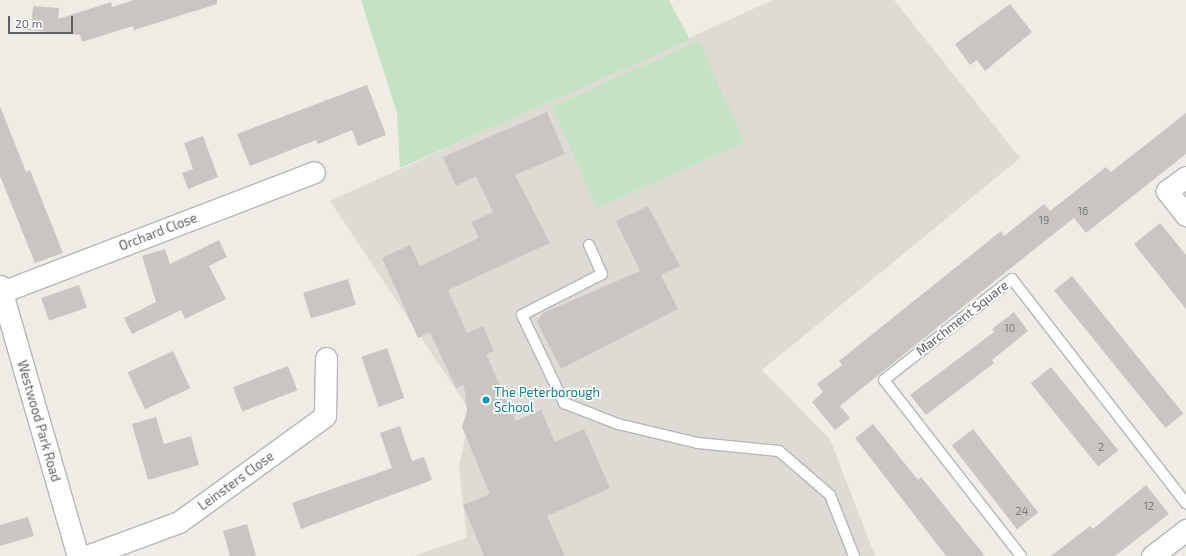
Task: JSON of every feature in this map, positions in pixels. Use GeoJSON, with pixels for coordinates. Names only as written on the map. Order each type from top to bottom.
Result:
{"type":"FeatureCollection","features":[{"type":"Feature","properties":{"kind":"street","name":"Orchard Close"},"geometry":{"type":"LineString","coordinates":[[1,289],[314,172]]}},
{"type":"Feature","properties":{"kind":"street"},"geometry":{"type":"LineString","coordinates":[[1186,177],[1167,191],[1186,215]]}},
{"type":"Feature","properties":{"kind":"street","name":"Westwood Park Road"},"geometry":{"type":"LineString","coordinates":[[1,289],[78,556]]}},
{"type":"Feature","properties":{"kind":"street","name":"Leinsters Close"},"geometry":{"type":"LineString","coordinates":[[87,556],[179,522],[325,416],[326,358]]}},
{"type":"Feature","properties":{"kind":"street"},"geometry":{"type":"LineString","coordinates":[[1152,556],[1186,530]]}},
{"type":"Feature","properties":{"kind":"lane"},"geometry":{"type":"LineString","coordinates":[[589,245],[602,274],[522,315],[564,403],[618,424],[698,443],[779,451],[830,495],[854,556]]}},
{"type":"Feature","properties":{"kind":"lane","name":"Marchment Square"},"geometry":{"type":"LineString","coordinates":[[1021,556],[884,380],[1012,279],[1186,503]]}},
{"type":"Feature","properties":{"kind":"shaded area","name":"The Peterborough School"},"geometry":{"type":"Polygon","coordinates":[[[773,0],[894,0],[1020,158],[762,370],[830,439],[875,556],[413,556],[467,538],[459,468],[470,411],[330,201],[773,0]]]}},
{"type":"Feature","properties":{"kind":"green space"},"geometry":{"type":"Polygon","coordinates":[[[361,0],[669,0],[690,40],[400,168],[397,113],[361,0]]]}},
{"type":"Feature","properties":{"kind":"green space"},"geometry":{"type":"Polygon","coordinates":[[[699,41],[744,142],[597,208],[552,106],[699,41]]]}},
{"type":"Feature","properties":{"kind":"building"},"geometry":{"type":"Polygon","coordinates":[[[133,0],[217,0],[217,4],[134,30],[133,26],[82,42],[80,35],[25,30],[31,28],[33,6],[59,8],[58,19],[111,2],[112,7],[133,0]]]}},
{"type":"Feature","properties":{"kind":"building"},"geometry":{"type":"Polygon","coordinates":[[[1010,4],[1032,32],[985,71],[977,60],[970,65],[955,44],[1010,4]]]}},
{"type":"Feature","properties":{"kind":"building"},"geometry":{"type":"Polygon","coordinates":[[[367,85],[386,135],[358,146],[352,130],[318,144],[316,140],[250,166],[237,134],[367,85]]]}},
{"type":"Feature","properties":{"kind":"building"},"geometry":{"type":"Polygon","coordinates":[[[0,106],[26,172],[30,170],[63,253],[35,263],[0,176],[0,106]]]}},
{"type":"Feature","properties":{"kind":"building","name":"The Peterborough School"},"geometry":{"type":"Polygon","coordinates":[[[547,112],[565,154],[515,175],[550,243],[448,290],[467,333],[483,326],[494,351],[486,354],[516,421],[541,410],[555,442],[584,429],[610,488],[547,516],[565,556],[484,556],[463,505],[490,494],[462,427],[467,411],[464,385],[456,388],[430,332],[418,338],[382,258],[410,245],[420,266],[479,238],[471,222],[493,212],[476,176],[456,186],[443,157],[547,112]]]}},
{"type":"Feature","properties":{"kind":"building"},"geometry":{"type":"Polygon","coordinates":[[[1186,113],[1186,154],[1086,233],[1074,218],[840,406],[850,418],[835,430],[812,402],[823,392],[817,384],[842,365],[839,361],[1001,231],[1004,236],[1044,204],[1050,211],[1106,167],[1111,172],[1186,113]]]}},
{"type":"Feature","properties":{"kind":"building"},"geometry":{"type":"Polygon","coordinates":[[[203,136],[218,177],[188,189],[182,173],[193,169],[184,143],[203,136]]]}},
{"type":"Feature","properties":{"kind":"building"},"geometry":{"type":"Polygon","coordinates":[[[648,206],[680,266],[661,275],[678,309],[561,369],[537,322],[543,313],[640,271],[616,221],[648,206]]]}},
{"type":"Feature","properties":{"kind":"building"},"geometry":{"type":"Polygon","coordinates":[[[1160,223],[1186,255],[1186,309],[1134,244],[1160,223]]]}},
{"type":"Feature","properties":{"kind":"building"},"geometry":{"type":"Polygon","coordinates":[[[219,240],[227,257],[209,266],[226,299],[185,319],[181,310],[132,334],[124,318],[156,302],[142,256],[165,249],[170,264],[219,240]]]}},
{"type":"Feature","properties":{"kind":"building"},"geometry":{"type":"Polygon","coordinates":[[[1072,276],[1183,414],[1166,428],[1054,290],[1072,276]]]}},
{"type":"Feature","properties":{"kind":"building"},"geometry":{"type":"Polygon","coordinates":[[[348,279],[356,305],[311,319],[303,293],[348,279]]]}},
{"type":"Feature","properties":{"kind":"building"},"geometry":{"type":"Polygon","coordinates":[[[79,285],[87,308],[49,321],[41,298],[79,285]]]}},
{"type":"Feature","properties":{"kind":"building"},"geometry":{"type":"Polygon","coordinates":[[[1014,312],[1028,331],[992,360],[994,363],[926,415],[910,395],[994,332],[992,329],[1014,312]]]}},
{"type":"Feature","properties":{"kind":"building"},"geometry":{"type":"Polygon","coordinates":[[[387,348],[404,398],[379,407],[361,357],[387,348]]]}},
{"type":"Feature","properties":{"kind":"building"},"geometry":{"type":"Polygon","coordinates":[[[173,351],[190,388],[145,409],[128,372],[173,351]]]}},
{"type":"Feature","properties":{"kind":"building"},"geometry":{"type":"Polygon","coordinates":[[[288,366],[297,390],[242,411],[233,387],[288,366]]]}},
{"type":"Feature","properties":{"kind":"building"},"geometry":{"type":"Polygon","coordinates":[[[1051,367],[1118,450],[1098,467],[1031,383],[1051,367]]]}},
{"type":"Feature","properties":{"kind":"building"},"geometry":{"type":"Polygon","coordinates":[[[156,417],[164,444],[191,436],[199,465],[148,480],[132,424],[156,417]]]}},
{"type":"Feature","properties":{"kind":"building"},"geometry":{"type":"Polygon","coordinates":[[[873,424],[918,480],[921,477],[985,556],[946,556],[855,438],[873,424]]]}},
{"type":"Feature","properties":{"kind":"building"},"geometry":{"type":"Polygon","coordinates":[[[400,426],[412,461],[424,457],[432,480],[301,529],[292,503],[392,468],[380,433],[400,426]]]}},
{"type":"Feature","properties":{"kind":"building"},"geometry":{"type":"Polygon","coordinates":[[[973,429],[1038,513],[1017,529],[952,446],[973,429]]]}},
{"type":"Feature","properties":{"kind":"building"},"geometry":{"type":"Polygon","coordinates":[[[1146,485],[1169,514],[1115,556],[1051,556],[1090,526],[1093,529],[1146,485]]]}},
{"type":"Feature","properties":{"kind":"building"},"geometry":{"type":"Polygon","coordinates":[[[28,517],[34,536],[0,546],[0,525],[28,517]]]}},
{"type":"Feature","properties":{"kind":"building"},"geometry":{"type":"Polygon","coordinates":[[[247,524],[256,556],[230,556],[223,531],[247,524]]]}},
{"type":"Feature","properties":{"kind":"place","name":"The Peterborough School"},"geometry":{"type":"Point","coordinates":[486,400]}}]}
